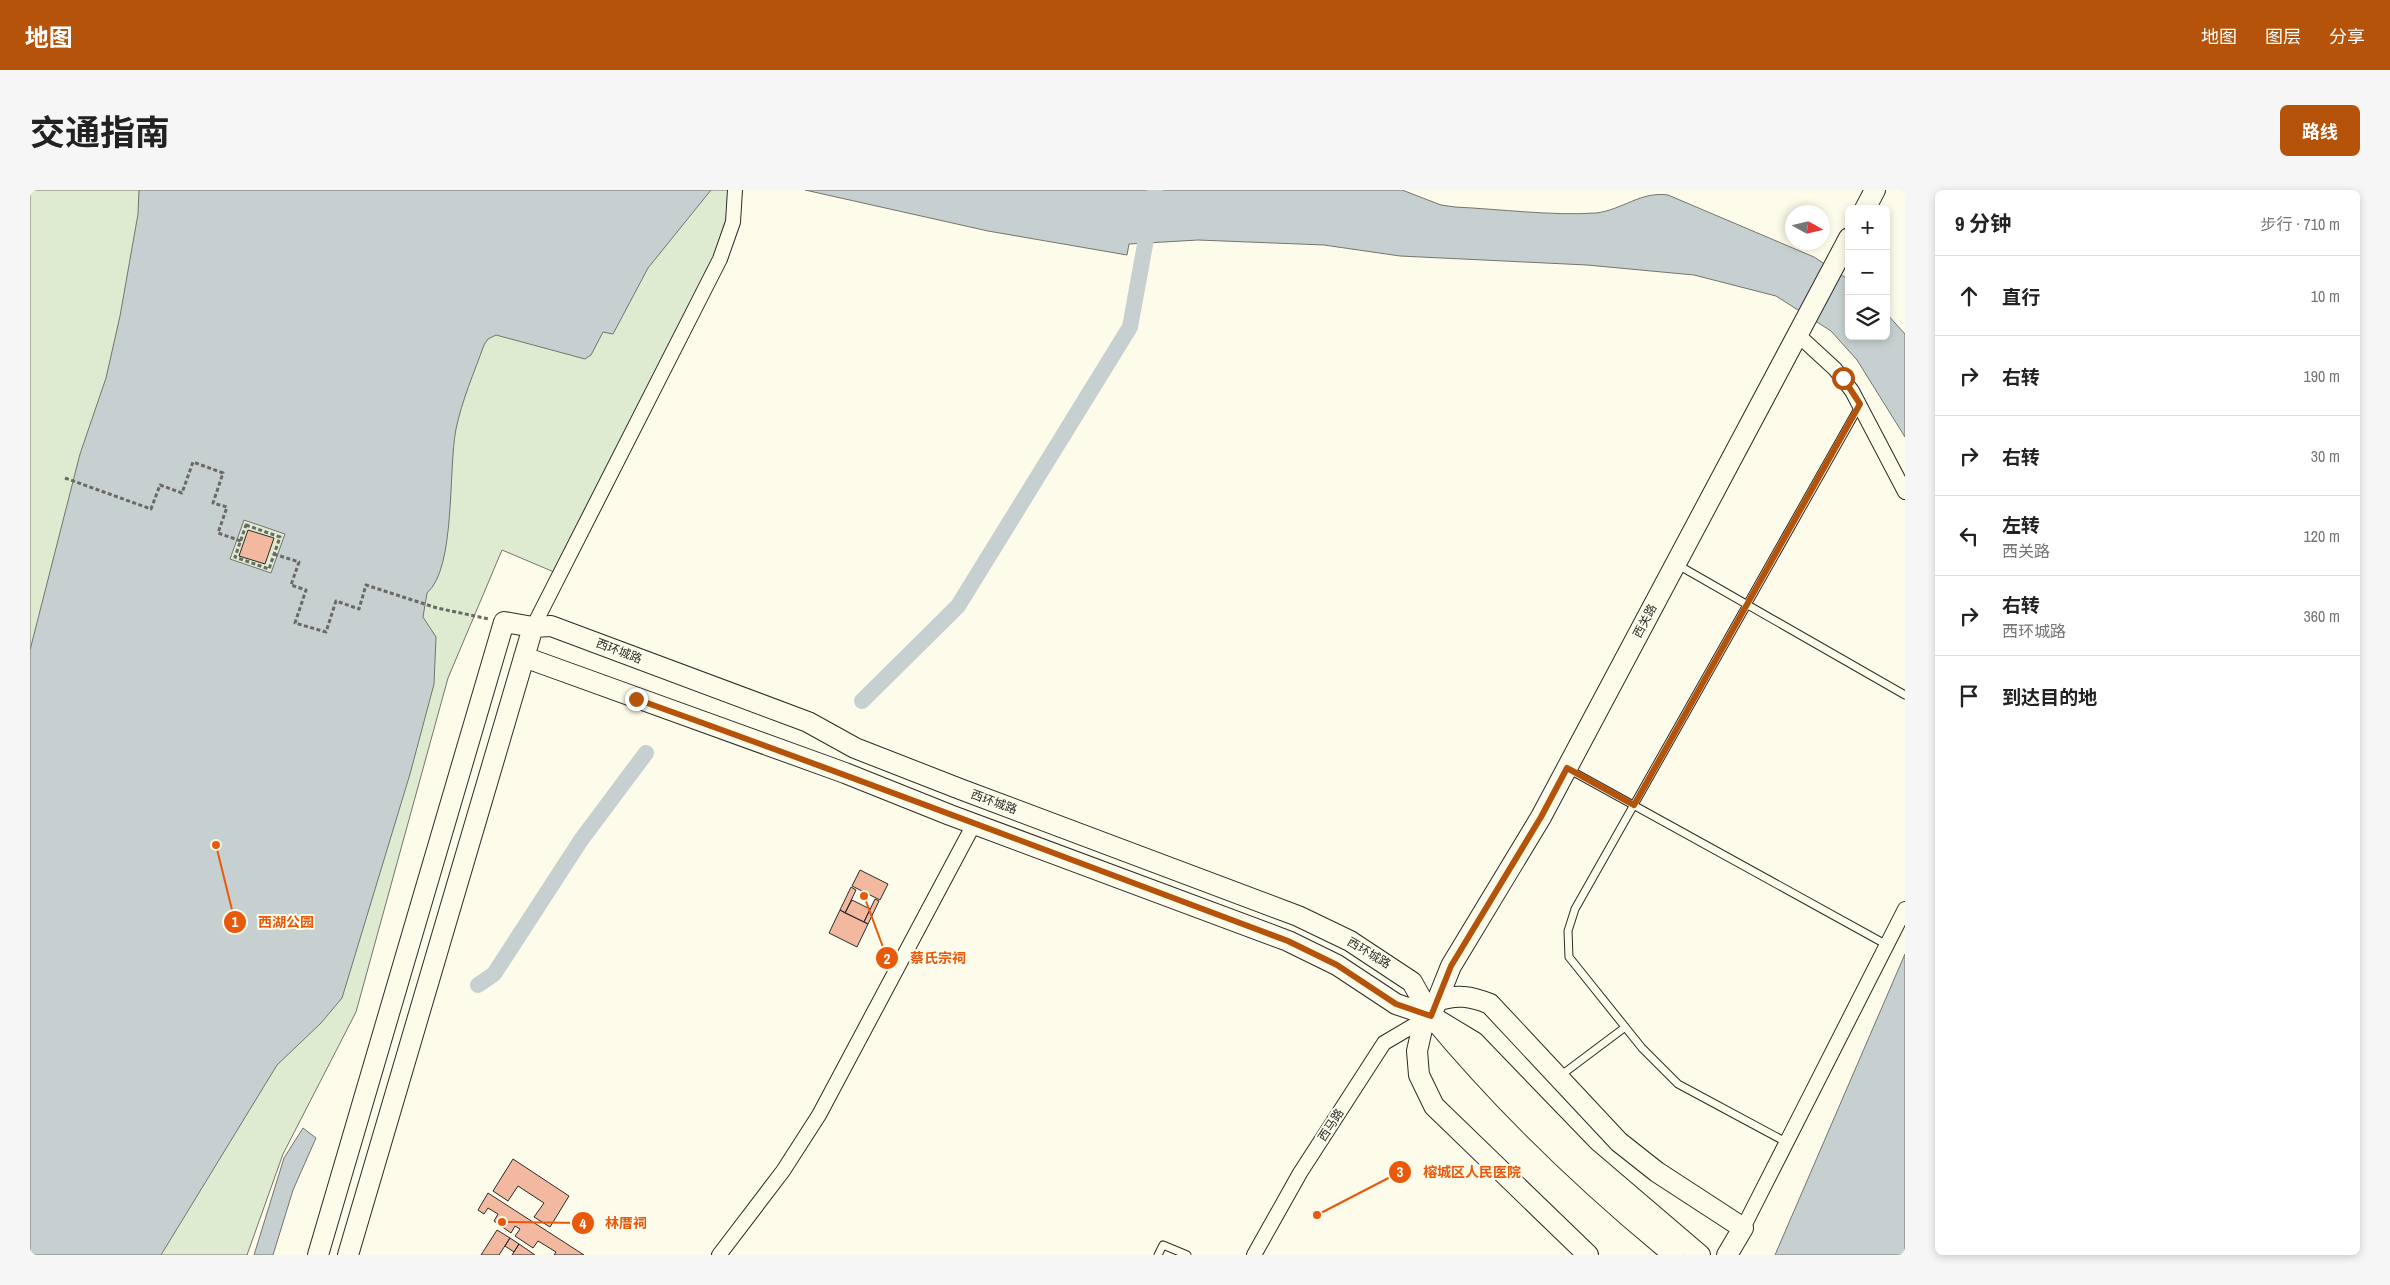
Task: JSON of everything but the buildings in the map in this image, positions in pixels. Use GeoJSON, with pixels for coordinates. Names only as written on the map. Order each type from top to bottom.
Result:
{"type":"FeatureCollection","features":[{"type":"Feature","properties":{"kind":"main road"},"geometry":{"type":"LineString","coordinates":[[1867,205],[1875,190]]}},
{"type":"Feature","properties":{"kind":"main road","name":"西关路"},"geometry":{"type":"LineString","coordinates":[[1588,1255],[1434,1106],[1419,1075],[1417,1051],[1422,1029],[1434,1008],[1451,966],[1541,817],[1845,245]]}},
{"type":"Feature","properties":{"kind":"main road","name":"西环城路"},"geometry":{"type":"LineString","coordinates":[[504,622],[533,627],[551,626],[799,718],[855,748],[960,790],[1298,916],[1357,946],[1412,982],[1434,1008],[1474,1042],[1583,1156],[1689,1253]]}},
{"type":"Feature","properties":{"kind":"main road"},"geometry":{"type":"LineString","coordinates":[[318,1255],[504,622]]}},
{"type":"Feature","properties":{"kind":"main road"},"geometry":{"type":"LineString","coordinates":[[348,1255],[533,627]]}},
{"type":"Feature","properties":{"kind":"main road","name":"西环城路"},"geometry":{"type":"LineString","coordinates":[[524,657],[845,773],[974,824],[1288,941],[1337,965],[1396,1004],[1434,1008]]}},
{"type":"Feature","properties":{"kind":"main road"},"geometry":{"type":"LineString","coordinates":[[1434,1008],[1452,996],[1461,996],[1490,1004],[1598,1121],[1638,1158],[1743,1228],[1727,1255]]}},
{"type":"Feature","properties":{"kind":"street"},"geometry":{"type":"LineString","coordinates":[[533,627],[720,259],[733,222],[735,190]]}},
{"type":"Feature","properties":{"kind":"street"},"geometry":{"type":"LineString","coordinates":[[1801,330],[1835,369],[1860,404],[1905,492]]}},
{"type":"Feature","properties":{"kind":"street"},"geometry":{"type":"LineString","coordinates":[[719,1255],[783,1171],[820,1115],[974,824]]}},
{"type":"Feature","properties":{"kind":"street"},"geometry":{"type":"LineString","coordinates":[[1743,1228],[1905,909]]}},
{"type":"Feature","properties":{"kind":"street","name":"西马路"},"geometry":{"type":"LineString","coordinates":[[1254,1255],[1300,1172],[1384,1043],[1434,1008]]}},
{"type":"Feature","properties":{"kind":"lane"},"geometry":{"type":"LineString","coordinates":[[1786,1142],[1678,1084],[1624,1028],[1569,957],[1567,940],[1570,920],[1575,910],[1860,404]]}},
{"type":"Feature","properties":{"kind":"lane"},"geometry":{"type":"LineString","coordinates":[[1676,564],[1905,695]]}},
{"type":"Feature","properties":{"kind":"lane"},"geometry":{"type":"LineString","coordinates":[[1567,768],[1887,945]]}},
{"type":"Feature","properties":{"kind":"lane"},"geometry":{"type":"LineString","coordinates":[[1558,1077],[1624,1028]]}},
{"type":"Feature","properties":{"kind":"lane"},"geometry":{"type":"LineString","coordinates":[[1158,1255],[1163,1245],[1187,1255]]}},
{"type":"Feature","properties":{"kind":"path"},"geometry":{"type":"LineString","coordinates":[[65,478],[151,509],[160,485],[182,493],[193,462],[216,470],[223,473],[213,503],[226,508],[218,533],[240,541]]}},
{"type":"Feature","properties":{"kind":"path"},"geometry":{"type":"LineString","coordinates":[[246,525],[280,537],[275,554],[269,569],[235,557],[246,525]]}},
{"type":"Feature","properties":{"kind":"path"},"geometry":{"type":"LineString","coordinates":[[275,554],[299,562],[291,585],[306,590],[295,622],[326,632],[336,601],[359,609],[366,585],[437,608],[504,622]]}},
{"type":"Feature","properties":{"kind":"green space"},"geometry":{"type":"Polygon","coordinates":[[[30,190],[729,190],[732,199],[719,253],[554,572],[502,550],[448,678],[356,1012],[283,1154],[247,1255],[30,1255],[30,190]]]}},
{"type":"Feature","properties":{"kind":"shaded area"},"geometry":{"type":"Polygon","coordinates":[[[139,190],[711,190],[648,268],[613,334],[603,332],[591,355],[585,359],[496,335],[488,339],[484,345],[465,397],[456,429],[447,541],[443,562],[436,580],[427,593],[423,617],[436,637],[434,684],[410,774],[342,998],[321,1023],[277,1065],[161,1255],[30,1255],[30,650],[80,454],[106,378],[120,316],[138,214],[139,190]],[[244,520],[230,559],[271,573],[285,534],[244,520]]]}},
{"type":"Feature","properties":{"kind":"shaded area"},"geometry":{"type":"Polygon","coordinates":[[[805,190],[1402,190],[1441,205],[1562,214],[1596,213],[1640,198],[1668,195],[1785,245],[1785,250],[1798,250],[1814,257],[1845,277],[1845,340],[1890,340],[1890,317],[1905,334],[1905,437],[1857,360],[1831,331],[1776,296],[1694,275],[1587,265],[1400,256],[1324,245],[1198,240],[1129,244],[1127,255],[988,231],[805,190]]]}},
{"type":"Feature","properties":{"kind":"shaded area"},"geometry":{"type":"Polygon","coordinates":[[[1905,954],[1905,1255],[1775,1255],[1905,954]]]}},
{"type":"Feature","properties":{"kind":"shaded area"},"geometry":{"type":"Polygon","coordinates":[[[303,1128],[316,1138],[293,1190],[273,1255],[254,1255],[284,1158],[303,1128]]]}},
{"type":"Feature","properties":{"kind":"waterway"},"geometry":{"type":"LineString","coordinates":[[862,701],[958,606],[1130,327],[1155,190]]}},
{"type":"Feature","properties":{"kind":"waterway"},"geometry":{"type":"LineString","coordinates":[[478,985],[494,974],[581,840],[646,753]]}},
{"type":"Feature","properties":{"kind":"place","name":"西湖公园"},"geometry":{"type":"Point","coordinates":[216,845]}},
{"type":"Feature","properties":{"kind":"place","name":"蔡氏宗祠"},"geometry":{"type":"Point","coordinates":[864,896]}},
{"type":"Feature","properties":{"kind":"place","name":"榕城区人民医院"},"geometry":{"type":"Point","coordinates":[1317,1215]}},
{"type":"Feature","properties":{"kind":"place","name":"林厝祠"},"geometry":{"type":"Point","coordinates":[502,1222]}},
{"type":"Feature","properties":{"kind":"route"},"geometry":{"type":"LineString","coordinates":[[636,699],[845,773],[950,815],[1288,941],[1337,965],[1396,1004],[1431,1016],[1451,966],[1541,817],[1567,768],[1634,805],[1860,404],[1843,378]]}}]}
